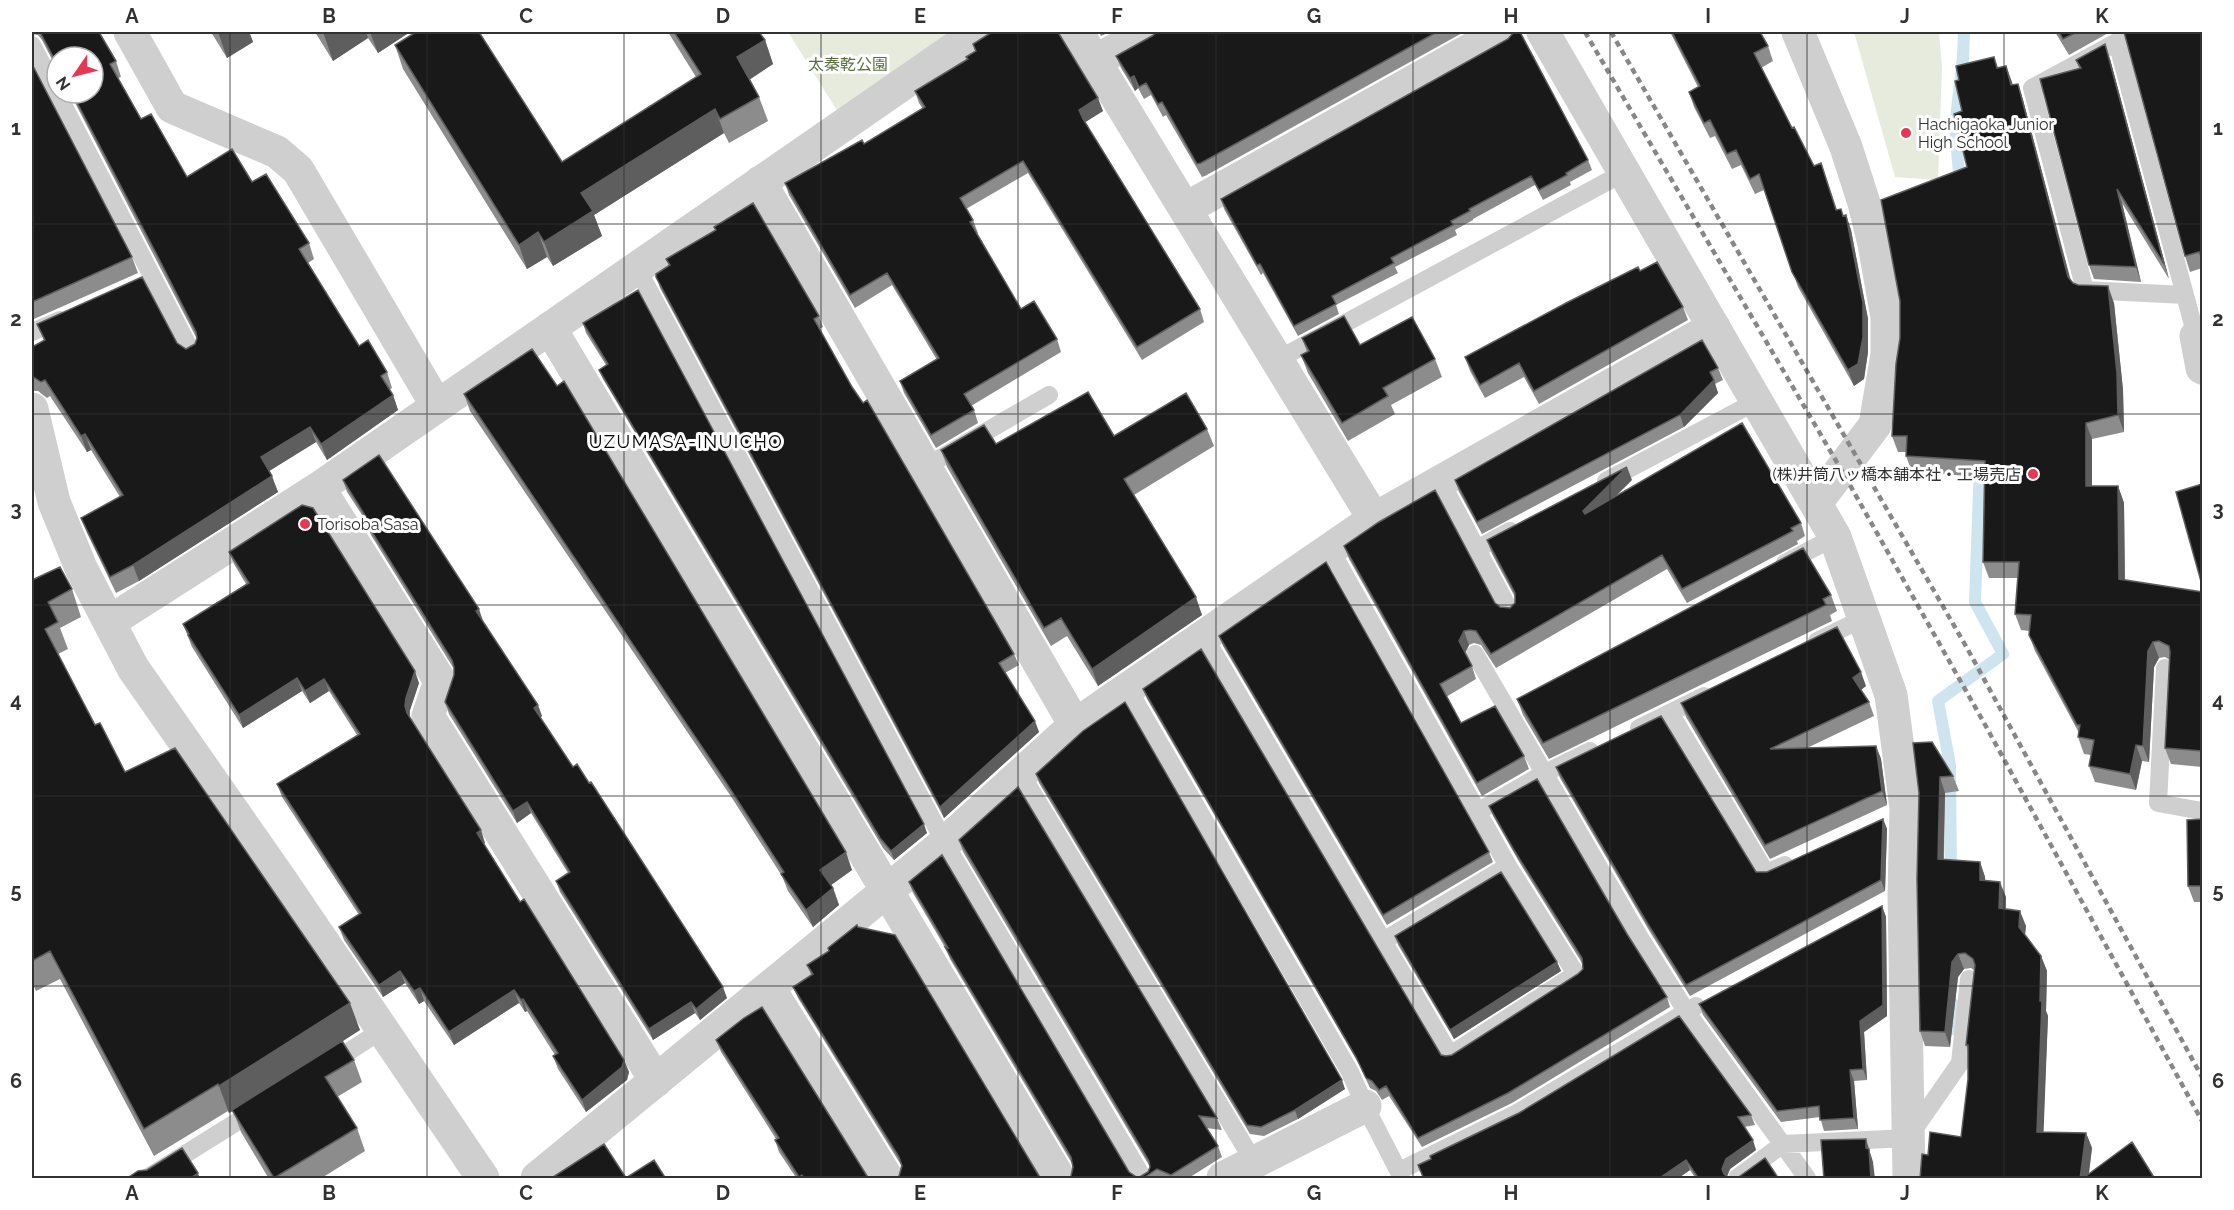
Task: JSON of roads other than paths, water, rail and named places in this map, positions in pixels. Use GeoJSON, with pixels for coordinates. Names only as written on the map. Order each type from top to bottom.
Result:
{"type":"FeatureCollection","features":[{"type":"Feature","properties":{"kind":"street"},"geometry":{"type":"LineString","coordinates":[[130,32],[172,107],[278,152],[298,170],[437,406]]}},
{"type":"Feature","properties":{"kind":"street"},"geometry":{"type":"LineString","coordinates":[[109,622],[319,488],[978,32]]}},
{"type":"Feature","properties":{"kind":"street"},"geometry":{"type":"LineString","coordinates":[[1077,32],[1374,519]]}},
{"type":"Feature","properties":{"kind":"street"},"geometry":{"type":"LineString","coordinates":[[1095,61],[1148,32]]}},
{"type":"Feature","properties":{"kind":"street"},"geometry":{"type":"LineString","coordinates":[[1185,208],[1502,32]]}},
{"type":"Feature","properties":{"kind":"street"},"geometry":{"type":"LineString","coordinates":[[1543,32],[1835,537],[1891,695],[1895,813],[1894,900],[1909,1179]]}},
{"type":"Feature","properties":{"kind":"street"},"geometry":{"type":"LineString","coordinates":[[1798,32],[1845,147],[1864,202],[1887,317],[1887,354],[1875,425],[1816,503]]}},
{"type":"Feature","properties":{"kind":"street"},"geometry":{"type":"LineString","coordinates":[[760,182],[1075,725]]}},
{"type":"Feature","properties":{"kind":"street"},"geometry":{"type":"LineString","coordinates":[[537,1179],[945,843],[1075,725],[1374,519],[1714,327]]}},
{"type":"Feature","properties":{"kind":"street"},"geometry":{"type":"LineString","coordinates":[[550,328],[1059,1179]]}},
{"type":"Feature","properties":{"kind":"street"},"geometry":{"type":"LineString","coordinates":[[2199,334],[2202,368]]}},
{"type":"Feature","properties":{"kind":"street"},"geometry":{"type":"LineString","coordinates":[[32,409],[54,502],[81,568],[133,668],[281,880],[483,1179]]}},
{"type":"Feature","properties":{"kind":"street"},"geometry":{"type":"LineString","coordinates":[[319,488],[440,681],[428,717],[656,1081]]}},
{"type":"Feature","properties":{"kind":"street"},"geometry":{"type":"LineString","coordinates":[[51,582],[81,568]]}},
{"type":"Feature","properties":{"kind":"street"},"geometry":{"type":"LineString","coordinates":[[769,988],[887,1179]]}},
{"type":"Feature","properties":{"kind":"street"},"geometry":{"type":"LineString","coordinates":[[1223,1179],[1365,1106]]}},
{"type":"Feature","properties":{"kind":"lane"},"geometry":{"type":"LineString","coordinates":[[2185,295],[2085,290],[2032,88],[2124,37],[2185,295],[2199,334]]}},
{"type":"Feature","properties":{"kind":"lane"},"geometry":{"type":"LineString","coordinates":[[32,45],[192,353]]}},
{"type":"Feature","properties":{"kind":"lane"},"geometry":{"type":"LineString","coordinates":[[1277,360],[1625,172]]}},
{"type":"Feature","properties":{"kind":"lane"},"geometry":{"type":"LineString","coordinates":[[637,268],[945,843],[1143,1179]]}},
{"type":"Feature","properties":{"kind":"lane"},"geometry":{"type":"LineString","coordinates":[[134,287],[154,278]]}},
{"type":"Feature","properties":{"kind":"lane"},"geometry":{"type":"LineString","coordinates":[[32,332],[72,314]]}},
{"type":"Feature","properties":{"kind":"lane"},"geometry":{"type":"LineString","coordinates":[[925,468],[1049,395]]}},
{"type":"Feature","properties":{"kind":"lane"},"geometry":{"type":"LineString","coordinates":[[1592,489],[1757,401]]}},
{"type":"Feature","properties":{"kind":"lane"},"geometry":{"type":"LineString","coordinates":[[1440,480],[1510,611]]}},
{"type":"Feature","properties":{"kind":"lane"},"geometry":{"type":"LineString","coordinates":[[1478,549],[1529,521]]}},
{"type":"Feature","properties":{"kind":"lane"},"geometry":{"type":"LineString","coordinates":[[1772,570],[1835,537]]}},
{"type":"Feature","properties":{"kind":"lane"},"geometry":{"type":"LineString","coordinates":[[1204,636],[1450,1055],[1576,974],[1508,866],[1330,549]]}},
{"type":"Feature","properties":{"kind":"lane"},"geometry":{"type":"LineString","coordinates":[[1803,648],[1864,618]]}},
{"type":"Feature","properties":{"kind":"lane"},"geometry":{"type":"LineString","coordinates":[[1475,654],[1513,707],[1543,774],[1686,1011],[1807,1179]]}},
{"type":"Feature","properties":{"kind":"lane"},"geometry":{"type":"LineString","coordinates":[[2165,668],[2158,803],[2202,811]]}},
{"type":"Feature","properties":{"kind":"lane"},"geometry":{"type":"LineString","coordinates":[[1628,733],[1721,688]]}},
{"type":"Feature","properties":{"kind":"lane"},"geometry":{"type":"LineString","coordinates":[[1128,689],[1350,1072],[1400,1175],[1517,1113],[1707,1000]]}},
{"type":"Feature","properties":{"kind":"lane"},"geometry":{"type":"LineString","coordinates":[[1670,713],[1766,873],[1798,858]]}},
{"type":"Feature","properties":{"kind":"lane"},"geometry":{"type":"LineString","coordinates":[[1477,812],[1543,774],[1606,743]]}},
{"type":"Feature","properties":{"kind":"lane"},"geometry":{"type":"LineString","coordinates":[[1021,774],[1254,1162]]}},
{"type":"Feature","properties":{"kind":"lane"},"geometry":{"type":"LineString","coordinates":[[1383,941],[1508,866]]}},
{"type":"Feature","properties":{"kind":"lane"},"geometry":{"type":"LineString","coordinates":[[1737,1179],[1783,1144],[1908,1138],[1960,1063],[1969,979]]}},
{"type":"Feature","properties":{"kind":"lane"},"geometry":{"type":"LineString","coordinates":[[314,1074],[382,1030]]}},
{"type":"Feature","properties":{"kind":"lane"},"geometry":{"type":"LineString","coordinates":[[147,1179],[274,1098]]}},
{"type":"Feature","properties":{"kind":"waterway"},"geometry":{"type":"LineString","coordinates":[[1960,185],[1955,127],[1964,32]]}},
{"type":"Feature","properties":{"kind":"waterway"},"geometry":{"type":"LineString","coordinates":[[1951,875],[1950,765],[1938,701],[2003,654],[1975,602],[1980,463]]}},
{"type":"Feature","properties":{"kind":"waterway"},"geometry":{"type":"LineString","coordinates":[[1953,1004],[1954,1029]]}},
{"type":"Feature","properties":{"kind":"railway"},"geometry":{"type":"LineString","coordinates":[[1585,32],[1842,471],[1983,721],[2202,1121]]}},
{"type":"Feature","properties":{"kind":"railway"},"geometry":{"type":"LineString","coordinates":[[1611,32],[1967,648],[2202,1077]]}},
{"type":"Feature","properties":{"kind":"place","name":"Hachigaoka Junior High School"},"geometry":{"type":"Point","coordinates":[1906,133]}},
{"type":"Feature","properties":{"kind":"place","name":"(株)井筒八ッ橋本舗本社・工場売店"},"geometry":{"type":"Point","coordinates":[2033,474]}},
{"type":"Feature","properties":{"kind":"place","name":"Torisoba Sasa"},"geometry":{"type":"Point","coordinates":[305,524]}},
{"type":"Feature","properties":{"kind":"district","name":"UZUMASA-INUICHO"},"geometry":{"type":"Point","coordinates":[686,442]}},
{"type":"Feature","properties":{"kind":"park label","name":"太秦乾公園"},"geometry":{"type":"Point","coordinates":[848,64]}}]}
